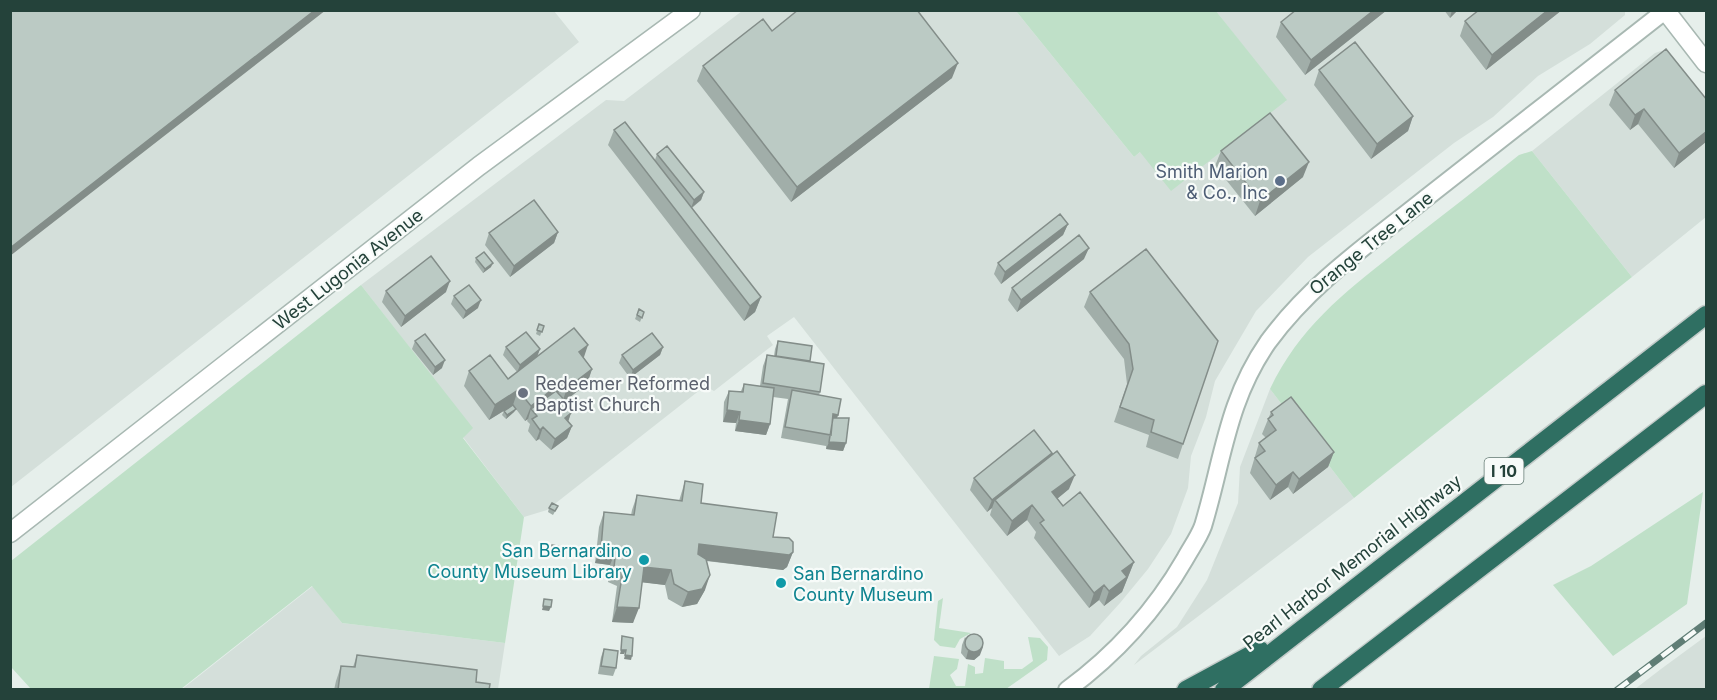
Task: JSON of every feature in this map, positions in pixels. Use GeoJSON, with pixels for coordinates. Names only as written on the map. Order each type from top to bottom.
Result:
{"type":"FeatureCollection","features":[{"type":"Feature","properties":{"kind":"highway","name":"Pearl Harbor Memorial Highway"},"geometry":{"type":"LineString","coordinates":[[1224,690],[1707,315]]}},
{"type":"Feature","properties":{"kind":"highway"},"geometry":{"type":"LineString","coordinates":[[1321,690],[1468,575],[1707,394]]}},
{"type":"Feature","properties":{"kind":"highway"},"geometry":{"type":"LineString","coordinates":[[1339,690],[1468,575]]}},
{"type":"Feature","properties":{"kind":"highway"},"geometry":{"type":"LineString","coordinates":[[1186,690],[1301,628]]}},
{"type":"Feature","properties":{"kind":"street","name":"West Lugonia Avenue"},"geometry":{"type":"LineString","coordinates":[[10,533],[479,166],[691,10]]}},
{"type":"Feature","properties":{"kind":"street"},"geometry":{"type":"LineString","coordinates":[[1666,11],[1707,63]]}},
{"type":"Feature","properties":{"kind":"street","name":"Orange Tree Lane"},"geometry":{"type":"LineString","coordinates":[[1067,690],[1116,650],[1150,612],[1176,573],[1202,529],[1226,430],[1246,381],[1267,344],[1303,299],[1365,246],[1666,11]]}},
{"type":"Feature","properties":{"kind":"shaded area"},"geometry":{"type":"Polygon","coordinates":[[[11,11],[554,11],[579,42],[11,487],[11,11]]]}},
{"type":"Feature","properties":{"kind":"shaded area"},"geometry":{"type":"Polygon","coordinates":[[[742,11],[1016,11],[1134,157],[1140,152],[1286,101],[1216,11],[1625,11],[1625,15],[1590,44],[1538,76],[1493,117],[1454,143],[1308,257],[1256,311],[1215,381],[1206,417],[1191,456],[1188,488],[1171,534],[1148,569],[1090,636],[1059,656],[794,317],[767,336],[773,345],[714,391],[705,386],[547,510],[524,517],[463,437],[472,428],[361,285],[606,100],[624,101],[742,11]]]}},
{"type":"Feature","properties":{"kind":"shaded area"},"geometry":{"type":"Polygon","coordinates":[[[1661,51],[1667,54],[1706,107],[1706,217],[1632,277],[1532,151],[1655,53],[1661,51]]]}},
{"type":"Feature","properties":{"kind":"shaded area"},"geometry":{"type":"Polygon","coordinates":[[[1270,389],[1354,498],[1134,665],[1141,656],[1177,627],[1207,580],[1238,503],[1240,467],[1270,389]]]}},
{"type":"Feature","properties":{"kind":"shaded area"},"geometry":{"type":"Polygon","coordinates":[[[313,586],[342,623],[505,643],[498,689],[181,690],[313,586]]]}},
{"type":"Feature","properties":{"kind":"shaded area"},"geometry":{"type":"Polygon","coordinates":[[[1706,636],[1706,689],[1635,689],[1661,669],[1706,636]]]}},
{"type":"Feature","properties":{"kind":"green space"},"geometry":{"type":"Polygon","coordinates":[[[1016,11],[1216,11],[1287,100],[1171,191],[1140,152],[1134,157],[1016,11]]]}},
{"type":"Feature","properties":{"kind":"green space"},"geometry":{"type":"Polygon","coordinates":[[[1532,151],[1632,277],[1354,498],[1270,389],[1297,344],[1347,291],[1519,155],[1532,151]]]}},
{"type":"Feature","properties":{"kind":"green space"},"geometry":{"type":"Polygon","coordinates":[[[361,285],[473,428],[463,438],[524,517],[505,643],[342,623],[312,586],[181,689],[31,689],[11,667],[11,561],[361,285]]]}},
{"type":"Feature","properties":{"kind":"green space"},"geometry":{"type":"Polygon","coordinates":[[[1703,492],[1687,604],[1613,656],[1553,585],[1591,566],[1703,492]]]}},
{"type":"Feature","properties":{"kind":"green space"},"geometry":{"type":"Polygon","coordinates":[[[943,598],[939,628],[971,633],[960,639],[955,648],[940,646],[934,640],[938,601],[943,598]]]}},
{"type":"Feature","properties":{"kind":"green space"},"geometry":{"type":"Polygon","coordinates":[[[1028,637],[1040,638],[1048,647],[1047,660],[1006,689],[929,689],[934,656],[959,659],[957,669],[950,675],[956,686],[965,686],[968,664],[975,667],[975,674],[983,673],[985,658],[1004,661],[1004,669],[1022,669],[1033,661],[1028,637]]]}},
{"type":"Feature","properties":{"kind":"building"},"geometry":{"type":"Polygon","coordinates":[[[10,10],[315,10],[10,248],[10,10]]]}},
{"type":"Feature","properties":{"kind":"building"},"geometry":{"type":"Polygon","coordinates":[[[798,10],[917,10],[958,63],[797,187],[703,66],[763,19],[772,31],[798,10]]]}},
{"type":"Feature","properties":{"kind":"building"},"geometry":{"type":"Polygon","coordinates":[[[1296,10],[1374,10],[1311,60],[1281,22],[1296,10]]]}},
{"type":"Feature","properties":{"kind":"building"},"geometry":{"type":"Polygon","coordinates":[[[1479,10],[1548,10],[1492,55],[1465,21],[1479,10]]]}},
{"type":"Feature","properties":{"kind":"building"},"geometry":{"type":"Polygon","coordinates":[[[1355,42],[1413,116],[1377,144],[1319,70],[1355,42]]]}},
{"type":"Feature","properties":{"kind":"building"},"geometry":{"type":"Polygon","coordinates":[[[1666,49],[1707,100],[1707,131],[1679,153],[1644,109],[1635,115],[1615,90],[1666,49]]]}},
{"type":"Feature","properties":{"kind":"building"},"geometry":{"type":"Polygon","coordinates":[[[1270,113],[1309,162],[1260,201],[1221,151],[1270,113]]]}},
{"type":"Feature","properties":{"kind":"building"},"geometry":{"type":"Polygon","coordinates":[[[625,122],[761,297],[750,306],[614,130],[625,122]]]}},
{"type":"Feature","properties":{"kind":"building"},"geometry":{"type":"Polygon","coordinates":[[[667,146],[704,192],[694,200],[657,154],[667,146]]]}},
{"type":"Feature","properties":{"kind":"building"},"geometry":{"type":"Polygon","coordinates":[[[534,200],[558,232],[514,266],[489,233],[534,200]]]}},
{"type":"Feature","properties":{"kind":"building"},"geometry":{"type":"Polygon","coordinates":[[[1060,214],[1068,224],[1005,272],[998,263],[1060,214]]]}},
{"type":"Feature","properties":{"kind":"building"},"geometry":{"type":"Polygon","coordinates":[[[1079,235],[1089,248],[1021,300],[1012,288],[1079,235]]]}},
{"type":"Feature","properties":{"kind":"building"},"geometry":{"type":"Polygon","coordinates":[[[1146,249],[1218,341],[1183,444],[1151,432],[1154,420],[1120,407],[1133,369],[1129,344],[1090,292],[1146,249]]]}},
{"type":"Feature","properties":{"kind":"building"},"geometry":{"type":"Polygon","coordinates":[[[484,252],[493,263],[485,269],[476,258],[484,252]]]}},
{"type":"Feature","properties":{"kind":"building"},"geometry":{"type":"Polygon","coordinates":[[[431,256],[450,281],[405,316],[386,291],[431,256]]]}},
{"type":"Feature","properties":{"kind":"building"},"geometry":{"type":"Polygon","coordinates":[[[469,285],[481,300],[466,311],[454,296],[469,285]]]}},
{"type":"Feature","properties":{"kind":"building"},"geometry":{"type":"Polygon","coordinates":[[[639,309],[644,312],[642,318],[637,315],[639,309]]]}},
{"type":"Feature","properties":{"kind":"building"},"geometry":{"type":"Polygon","coordinates":[[[539,324],[544,326],[542,332],[537,330],[539,324]]]}},
{"type":"Feature","properties":{"kind":"building"},"geometry":{"type":"Polygon","coordinates":[[[574,328],[588,345],[579,352],[592,369],[567,388],[562,382],[531,406],[518,390],[495,405],[469,371],[490,355],[508,379],[574,328]]]}},
{"type":"Feature","properties":{"kind":"building"},"geometry":{"type":"Polygon","coordinates":[[[526,332],[540,349],[520,365],[506,347],[526,332]]]}},
{"type":"Feature","properties":{"kind":"building"},"geometry":{"type":"Polygon","coordinates":[[[652,333],[663,347],[633,370],[622,355],[652,333]]]}},
{"type":"Feature","properties":{"kind":"building"},"geometry":{"type":"Polygon","coordinates":[[[425,334],[445,360],[435,367],[415,341],[425,334]]]}},
{"type":"Feature","properties":{"kind":"building"},"geometry":{"type":"Polygon","coordinates":[[[778,341],[812,346],[810,361],[776,356],[778,341]]]}},
{"type":"Feature","properties":{"kind":"building"},"geometry":{"type":"Polygon","coordinates":[[[767,355],[824,364],[820,392],[763,383],[767,355]]]}},
{"type":"Feature","properties":{"kind":"building"},"geometry":{"type":"Polygon","coordinates":[[[744,384],[774,388],[770,424],[739,420],[740,412],[727,410],[729,391],[743,392],[744,384]]]}},
{"type":"Feature","properties":{"kind":"building"},"geometry":{"type":"Polygon","coordinates":[[[792,390],[841,399],[838,415],[833,414],[831,435],[785,427],[792,390]]]}},
{"type":"Feature","properties":{"kind":"building"},"geometry":{"type":"Polygon","coordinates":[[[556,391],[570,406],[567,409],[571,413],[565,418],[572,426],[555,439],[543,427],[540,430],[532,419],[537,416],[531,409],[556,391]]]}},
{"type":"Feature","properties":{"kind":"building"},"geometry":{"type":"Polygon","coordinates":[[[1291,397],[1334,452],[1299,479],[1293,472],[1276,485],[1255,458],[1265,451],[1259,443],[1276,430],[1268,419],[1273,415],[1271,412],[1291,397]]]}},
{"type":"Feature","properties":{"kind":"building"},"geometry":{"type":"Polygon","coordinates":[[[513,405],[516,409],[507,415],[504,411],[513,405]]]}},
{"type":"Feature","properties":{"kind":"building"},"geometry":{"type":"Polygon","coordinates":[[[833,418],[849,418],[846,443],[829,442],[833,418]]]}},
{"type":"Feature","properties":{"kind":"building"},"geometry":{"type":"Polygon","coordinates":[[[1034,430],[1052,453],[992,500],[974,478],[1034,430]]]}},
{"type":"Feature","properties":{"kind":"building"},"geometry":{"type":"Polygon","coordinates":[[[1057,451],[1075,475],[1052,492],[1063,506],[1080,492],[1134,562],[1122,571],[1127,577],[1109,591],[1104,585],[1094,593],[1040,523],[1044,520],[1032,505],[1012,521],[995,500],[1057,451]]]}},
{"type":"Feature","properties":{"kind":"building","name":"San Bernardino County Museum Library"},"geometry":{"type":"Polygon","coordinates":[[[685,481],[703,484],[701,503],[777,513],[773,537],[789,538],[793,542],[793,552],[789,555],[699,544],[698,554],[706,559],[710,575],[702,589],[688,592],[674,584],[671,570],[644,567],[639,608],[617,607],[623,571],[614,567],[616,550],[601,548],[604,512],[634,515],[637,495],[682,501],[685,481]]]}},
{"type":"Feature","properties":{"kind":"building"},"geometry":{"type":"Polygon","coordinates":[[[552,503],[558,506],[555,511],[549,508],[552,503]]]}},
{"type":"Feature","properties":{"kind":"building"},"geometry":{"type":"Polygon","coordinates":[[[552,545],[558,546],[557,551],[551,550],[552,545]]]}},
{"type":"Feature","properties":{"kind":"building"},"geometry":{"type":"Polygon","coordinates":[[[544,599],[552,600],[551,607],[543,606],[544,599]]]}},
{"type":"Feature","properties":{"kind":"building"},"geometry":{"type":"Polygon","coordinates":[[[970,634],[978,634],[983,639],[981,650],[970,652],[965,647],[965,639],[970,634]]]}},
{"type":"Feature","properties":{"kind":"building"},"geometry":{"type":"Polygon","coordinates":[[[622,636],[633,638],[632,656],[625,655],[626,650],[621,650],[622,636]]]}},
{"type":"Feature","properties":{"kind":"building"},"geometry":{"type":"Polygon","coordinates":[[[604,649],[618,651],[616,668],[601,666],[604,649]]]}},
{"type":"Feature","properties":{"kind":"building"},"geometry":{"type":"Polygon","coordinates":[[[357,655],[477,670],[476,682],[490,684],[489,690],[338,690],[341,666],[355,667],[357,655]]]}},
{"type":"Feature","properties":{"kind":"railway"},"geometry":{"type":"LineString","coordinates":[[1617,690],[1706,623]]}},
{"type":"Feature","properties":{"kind":"place","name":"Smith Marion & Co., Inc"},"geometry":{"type":"Point","coordinates":[1280,181]}},
{"type":"Feature","properties":{"kind":"place","name":"Redeemer Reformed Baptist Church"},"geometry":{"type":"Point","coordinates":[523,393]}},
{"type":"Feature","properties":{"kind":"place","name":"San Bernardino County Museum Library"},"geometry":{"type":"Point","coordinates":[644,560]}},
{"type":"Feature","properties":{"kind":"place","name":"San Bernardino County Museum"},"geometry":{"type":"Point","coordinates":[781,583]}}]}
